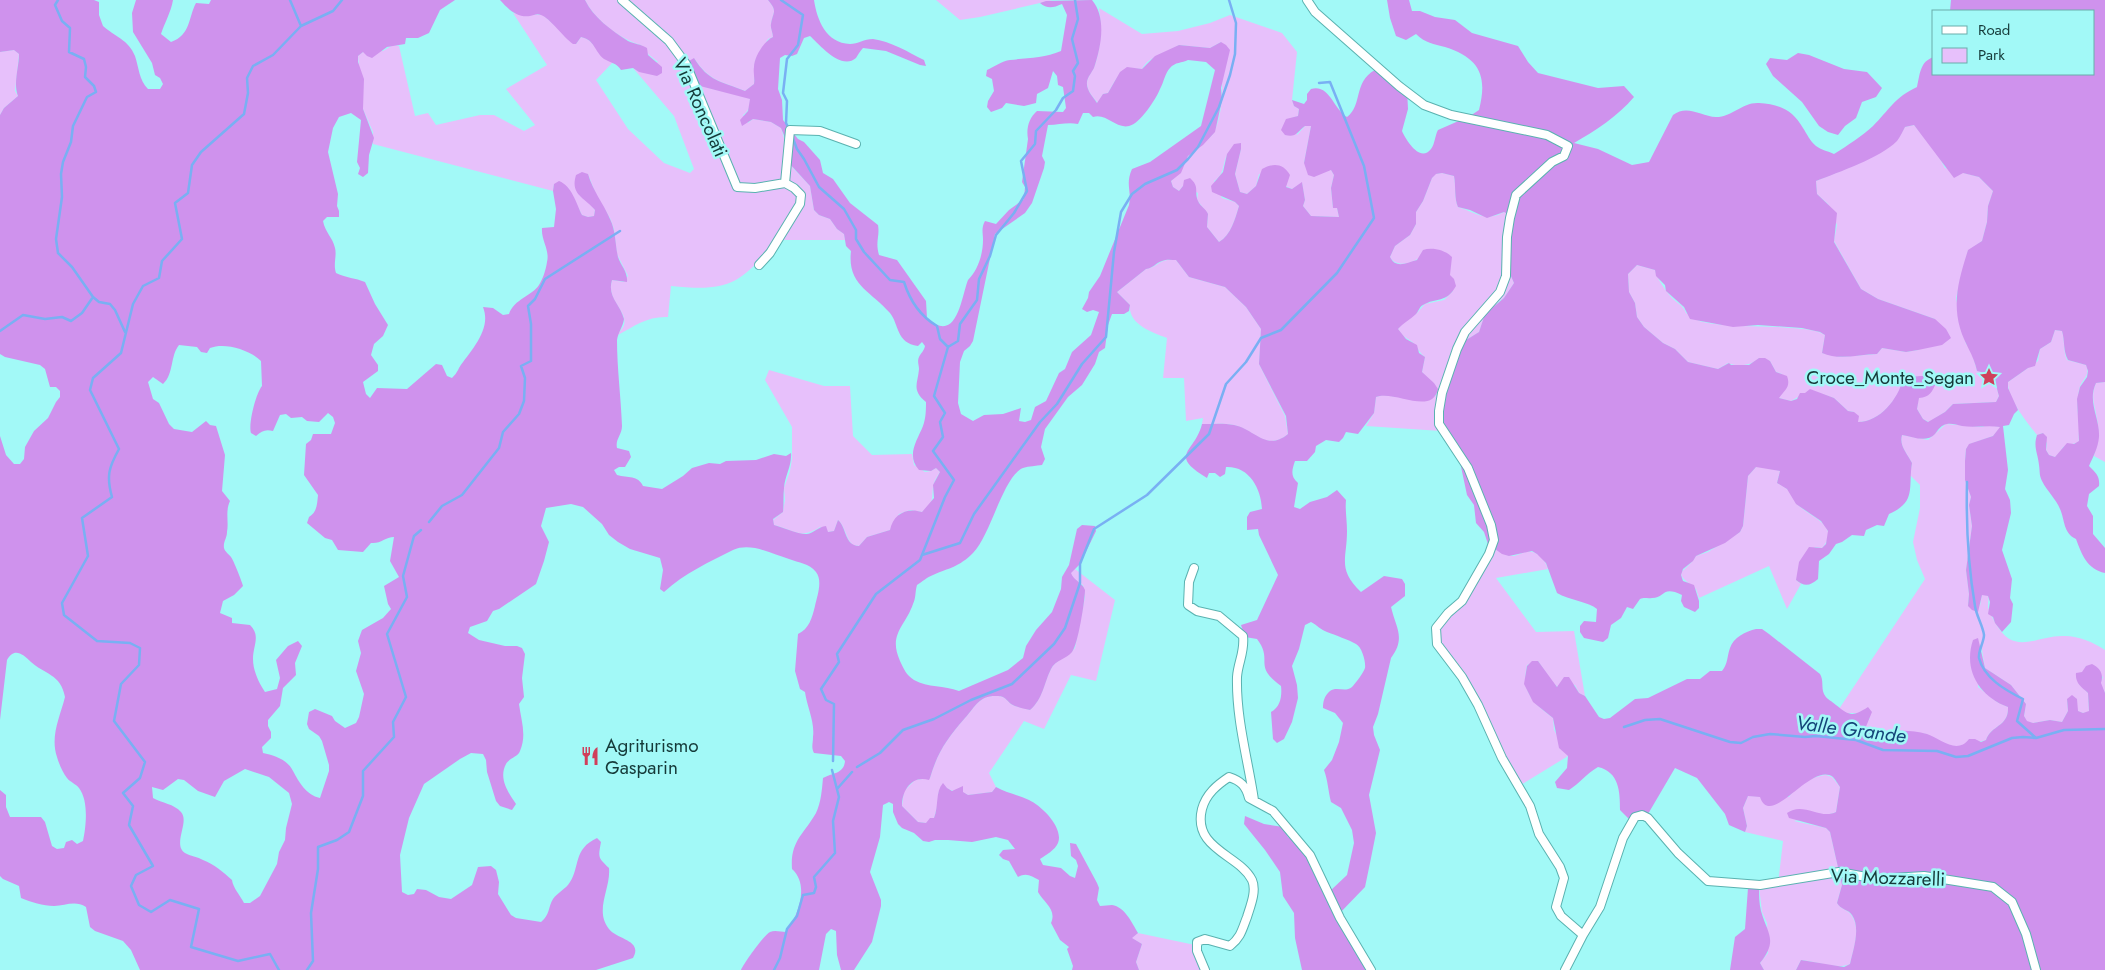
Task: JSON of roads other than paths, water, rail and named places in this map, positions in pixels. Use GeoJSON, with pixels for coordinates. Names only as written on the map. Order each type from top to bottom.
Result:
{"type":"FeatureCollection","features":[{"type":"Feature","properties":{"kind":"street","name":"Via Roncolati"},"geometry":{"type":"LineString","coordinates":[[622,0],[669,41],[686,64],[737,187],[755,188],[785,183]]}},
{"type":"Feature","properties":{"kind":"street"},"geometry":{"type":"LineString","coordinates":[[1307,0],[1322,18],[1399,86],[1424,105],[1451,115],[1547,136],[1568,146],[1564,156],[1552,162],[1516,196],[1510,218],[1506,276],[1500,292],[1465,332],[1457,348],[1442,394],[1439,424],[1468,468],[1491,525],[1494,540],[1489,554],[1462,601],[1448,613],[1436,628],[1437,644],[1462,677],[1478,705],[1502,758],[1530,806],[1539,834],[1560,867],[1564,878],[1556,907],[1561,916],[1583,935],[1564,970]]}},
{"type":"Feature","properties":{"kind":"street"},"geometry":{"type":"LineString","coordinates":[[759,266],[770,253],[800,204],[801,196],[794,188],[785,183],[790,130],[820,132],[856,144]]}},
{"type":"Feature","properties":{"kind":"street"},"geometry":{"type":"LineString","coordinates":[[1194,568],[1189,582],[1188,605],[1197,611],[1219,616],[1243,636],[1245,648],[1237,676],[1239,710],[1254,802]]}},
{"type":"Feature","properties":{"kind":"street"},"geometry":{"type":"LineString","coordinates":[[1205,970],[1196,952],[1197,942],[1205,939],[1230,946],[1239,939],[1253,900],[1252,881],[1246,872],[1218,851],[1202,829],[1200,817],[1204,804],[1210,793],[1229,777],[1238,780],[1246,788],[1249,798],[1254,802],[1272,811],[1310,855],[1340,918],[1371,970]]}},
{"type":"Feature","properties":{"kind":"street","name":"Via Mozzarelli"},"geometry":{"type":"LineString","coordinates":[[1583,935],[1600,907],[1622,838],[1635,817],[1642,815],[1648,818],[1678,852],[1708,881],[1760,886],[1839,872],[1877,879],[1924,876],[1993,886],[2012,902],[2026,934],[2036,970]]}},
{"type":"Feature","properties":{"kind":"waterway"},"geometry":{"type":"LineString","coordinates":[[58,0],[55,5],[62,21],[70,28],[69,52],[84,59],[86,67],[85,77],[94,86],[96,92],[87,97],[73,126],[71,142],[63,162],[61,174],[62,197],[56,239],[58,253],[72,267],[93,297],[99,302],[110,304],[115,310],[125,332]]}},
{"type":"Feature","properties":{"kind":"waterway"},"geometry":{"type":"LineString","coordinates":[[290,0],[301,26]]}},
{"type":"Feature","properties":{"kind":"waterway"},"geometry":{"type":"LineString","coordinates":[[279,970],[270,954],[238,961],[191,947],[199,909],[170,900],[151,912],[139,905],[131,886],[136,875],[153,866],[129,825],[133,806],[123,793],[140,778],[145,762],[114,721],[121,684],[139,665],[140,648],[130,643],[97,641],[64,615],[62,603],[88,556],[82,518],[112,497],[109,477],[113,461],[119,449],[90,390],[93,378],[121,353],[133,304],[143,286],[159,278],[162,261],[182,239],[175,203],[188,193],[192,165],[201,152],[244,114],[248,93],[247,78],[253,66],[273,55],[301,26],[333,11],[342,0]]}},
{"type":"Feature","properties":{"kind":"waterway"},"geometry":{"type":"LineString","coordinates":[[781,0],[803,15],[798,45],[787,59],[783,93],[787,101],[786,123],[789,129]]}},
{"type":"Feature","properties":{"kind":"waterway"},"geometry":{"type":"LineString","coordinates":[[833,761],[834,704],[826,700],[821,689],[839,662],[837,654],[876,594],[920,560],[945,497],[954,480],[933,451],[943,437],[940,422],[945,413],[934,396],[948,347],[958,341],[960,324],[977,300],[979,279],[990,256],[996,235],[1014,213],[1027,191],[1021,161],[1035,144],[1036,131],[1056,110],[1063,98],[1073,91],[1075,76],[1073,71],[1078,63],[1072,39],[1078,19],[1075,0]]}},
{"type":"Feature","properties":{"kind":"waterway"},"geometry":{"type":"LineString","coordinates":[[922,555],[960,543],[974,514],[1040,422],[1057,404],[1082,364],[1106,337],[1114,252],[1121,212],[1132,194],[1145,184],[1177,170],[1188,159],[1198,147],[1219,107],[1235,54],[1236,23],[1229,0]]}},
{"type":"Feature","properties":{"kind":"waterway"},"geometry":{"type":"LineString","coordinates":[[857,767],[880,753],[903,730],[934,719],[971,700],[1012,684],[1054,644],[1065,628],[1080,583],[1080,564],[1094,529],[1147,495],[1209,434],[1226,384],[1246,362],[1261,338],[1281,330],[1337,273],[1374,218],[1364,166],[1330,82],[1319,83]]}},
{"type":"Feature","properties":{"kind":"waterway"},"geometry":{"type":"LineString","coordinates":[[792,136],[797,149],[819,187],[844,209],[856,230],[856,239],[864,252],[890,280],[904,282],[916,307],[937,326],[940,339],[948,347]]}},
{"type":"Feature","properties":{"kind":"waterway"},"geometry":{"type":"LineString","coordinates":[[429,522],[442,506],[462,495],[499,448],[503,432],[519,414],[524,401],[525,378],[521,366],[531,361],[531,324],[528,306],[535,299],[545,279],[620,231]]}},
{"type":"Feature","properties":{"kind":"waterway"},"geometry":{"type":"LineString","coordinates":[[0,331],[23,315],[45,319],[62,317],[71,321],[82,313],[93,297]]}},
{"type":"Feature","properties":{"kind":"waterway"},"geometry":{"type":"LineString","coordinates":[[1967,482],[1969,560],[1976,609],[1984,635],[1979,658],[1985,672],[1996,683],[2023,699],[2017,721],[2036,738]]}},
{"type":"Feature","properties":{"kind":"waterway"},"geometry":{"type":"LineString","coordinates":[[307,970],[313,961],[311,913],[318,869],[318,847],[337,840],[349,832],[363,796],[363,771],[394,737],[393,722],[406,697],[387,634],[407,597],[403,576],[414,536],[421,530]]}},
{"type":"Feature","properties":{"kind":"waterway","name":"Valle Grande"},"geometry":{"type":"LineString","coordinates":[[1624,727],[1645,720],[1660,719],[1730,742],[1741,743],[1753,737],[1770,734],[1816,736],[1856,740],[1883,750],[1937,751],[1956,757],[1968,756],[2012,738],[2036,738],[2064,730],[2105,729]]}},
{"type":"Feature","properties":{"kind":"waterway"},"geometry":{"type":"LineString","coordinates":[[774,970],[780,958],[787,929],[797,916],[803,895],[814,893],[816,887],[814,877],[835,853],[833,821],[839,797],[832,770]]}},
{"type":"Feature","properties":{"kind":"waterway"},"geometry":{"type":"LineString","coordinates":[[837,789],[852,772]]}},
{"type":"Feature","properties":{"kind":"place","name":"Croce_Monte_Segan"},"geometry":{"type":"Point","coordinates":[1989,377]}},
{"type":"Feature","properties":{"kind":"place","name":"Agriturismo Gasparin"},"geometry":{"type":"Point","coordinates":[590,756]}}]}
